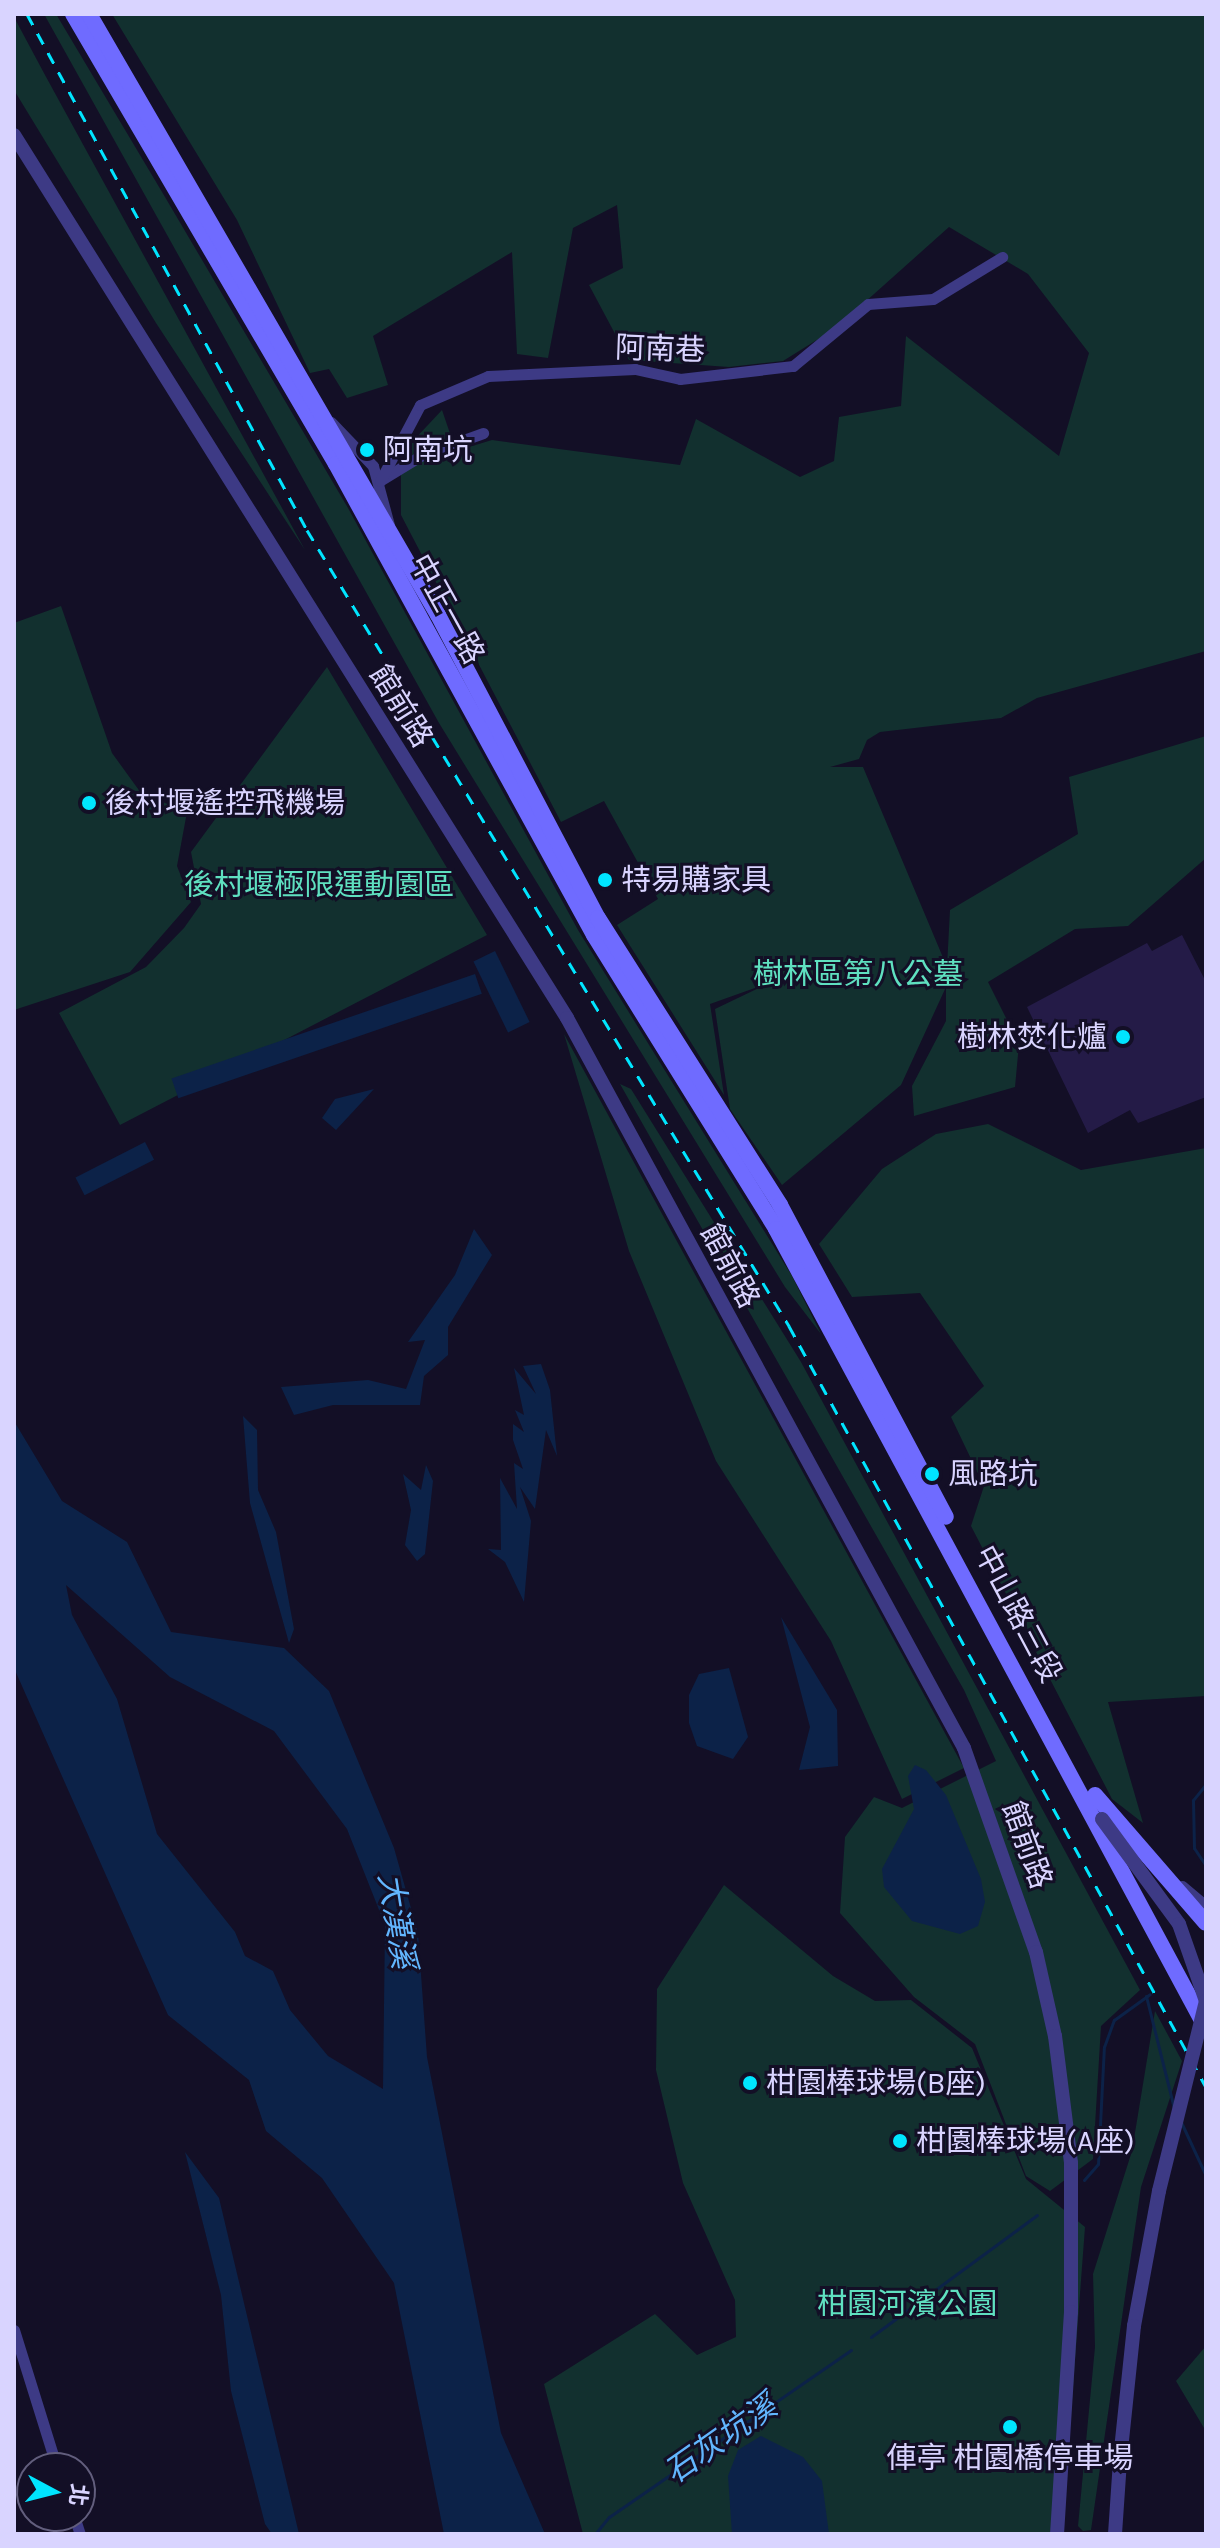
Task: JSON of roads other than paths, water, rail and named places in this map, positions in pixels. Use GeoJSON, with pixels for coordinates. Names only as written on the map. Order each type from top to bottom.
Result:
{"type":"FeatureCollection","features":[{"type":"Feature","properties":{"kind":"main road","name":"中正一路"},"geometry":{"type":"LineString","coordinates":[[73,14],[317,419]]}},
{"type":"Feature","properties":{"kind":"main road","name":"中正一路"},"geometry":{"type":"LineString","coordinates":[[89,14],[598,918],[780,1205]]}},
{"type":"Feature","properties":{"kind":"main road","name":"中正一路"},"geometry":{"type":"LineString","coordinates":[[383,536],[594,935],[776,1229]]}},
{"type":"Feature","properties":{"kind":"main road","name":"中山路三段"},"geometry":{"type":"LineString","coordinates":[[780,1205],[1100,1814],[1206,2028]]}},
{"type":"Feature","properties":{"kind":"main road","name":"中山路三段"},"geometry":{"type":"LineString","coordinates":[[776,1229],[1100,1814],[1175,1881],[1206,1923]]}},
{"type":"Feature","properties":{"kind":"street","name":"館前路"},"geometry":{"type":"LineString","coordinates":[[14,135],[567,1018],[964,1748],[1036,1952],[1055,2036],[1071,2163],[1071,2312],[1057,2534]]}},
{"type":"Feature","properties":{"kind":"street","name":"阿南巷"},"geometry":{"type":"LineString","coordinates":[[380,481],[420,405],[488,376],[635,369],[680,379],[793,366],[868,304],[933,299],[1002,257]]}},
{"type":"Feature","properties":{"kind":"street"},"geometry":{"type":"LineString","coordinates":[[317,419],[380,481],[383,536]]}},
{"type":"Feature","properties":{"kind":"street"},"geometry":{"type":"LineString","coordinates":[[380,481],[422,455],[483,433]]}},
{"type":"Feature","properties":{"kind":"street"},"geometry":{"type":"LineString","coordinates":[[1100,1814],[1179,1924],[1206,2001],[1159,2191],[1134,2326],[1115,2534]]}},
{"type":"Feature","properties":{"kind":"street"},"geometry":{"type":"LineString","coordinates":[[1175,1881],[1206,1906]]}},
{"type":"Feature","properties":{"kind":"street"},"geometry":{"type":"LineString","coordinates":[[14,2330],[52,2452]]}},
{"type":"Feature","properties":{"kind":"water"},"geometry":{"type":"Polygon","coordinates":[[[495,951],[530,1022],[508,1033],[473,962],[495,951]]]}},
{"type":"Feature","properties":{"kind":"water"},"geometry":{"type":"Polygon","coordinates":[[[475,974],[482,994],[178,1098],[171,1079],[475,974]]]}},
{"type":"Feature","properties":{"kind":"water"},"geometry":{"type":"Polygon","coordinates":[[[374,1089],[336,1130],[322,1118],[335,1099],[374,1089]]]}},
{"type":"Feature","properties":{"kind":"water"},"geometry":{"type":"Polygon","coordinates":[[[145,1142],[154,1160],[85,1195],[76,1177],[145,1142]]]}},
{"type":"Feature","properties":{"kind":"water"},"geometry":{"type":"Polygon","coordinates":[[[474,1229],[492,1255],[448,1327],[448,1355],[424,1376],[420,1405],[333,1405],[294,1415],[281,1387],[368,1380],[406,1389],[425,1340],[408,1342],[455,1275],[474,1229]]]}},
{"type":"Feature","properties":{"kind":"water"},"geometry":{"type":"Polygon","coordinates":[[[541,1364],[550,1390],[557,1456],[546,1430],[535,1509],[520,1487],[531,1521],[524,1602],[505,1562],[488,1549],[501,1550],[500,1478],[517,1509],[514,1463],[523,1469],[513,1440],[513,1424],[524,1432],[515,1410],[524,1415],[514,1368],[536,1394],[523,1366],[541,1364]]]}},
{"type":"Feature","properties":{"kind":"water"},"geometry":{"type":"Polygon","coordinates":[[[243,1416],[257,1430],[258,1490],[276,1532],[294,1629],[289,1643],[250,1503],[243,1416]]]}},
{"type":"Feature","properties":{"kind":"water","name":"大漢溪"},"geometry":{"type":"Polygon","coordinates":[[[14,1421],[62,1501],[127,1542],[171,1632],[284,1648],[329,1691],[394,1848],[418,1933],[427,2057],[501,2433],[545,2534],[444,2534],[394,2283],[322,2178],[266,2131],[249,2080],[168,2015],[14,1668],[14,1421]],[[66,1585],[72,1615],[117,1699],[157,1834],[235,1932],[245,1956],[273,1971],[290,2010],[328,2056],[383,2089],[385,1925],[347,1829],[274,1731],[170,1677],[66,1585]]]}},
{"type":"Feature","properties":{"kind":"water"},"geometry":{"type":"Polygon","coordinates":[[[426,1465],[433,1481],[425,1554],[417,1561],[405,1545],[411,1510],[403,1474],[421,1490],[426,1465]]]}},
{"type":"Feature","properties":{"kind":"water"},"geometry":{"type":"Polygon","coordinates":[[[781,1617],[837,1710],[838,1766],[799,1770],[810,1727],[781,1617]]]}},
{"type":"Feature","properties":{"kind":"water"},"geometry":{"type":"Polygon","coordinates":[[[729,1668],[748,1737],[733,1759],[697,1746],[689,1723],[689,1695],[699,1674],[729,1668]]]}},
{"type":"Feature","properties":{"kind":"water"},"geometry":{"type":"Polygon","coordinates":[[[915,1765],[926,1770],[946,1795],[981,1879],[985,1902],[978,1926],[960,1934],[912,1921],[884,1887],[882,1869],[914,1809],[908,1776],[915,1765]]]}},
{"type":"Feature","properties":{"kind":"water"},"geometry":{"type":"Polygon","coordinates":[[[185,2152],[219,2198],[299,2534],[272,2534],[265,2524],[231,2391],[221,2295],[185,2152]]]}},
{"type":"Feature","properties":{"kind":"water"},"geometry":{"type":"Polygon","coordinates":[[[761,2436],[803,2457],[822,2481],[829,2534],[732,2534],[728,2476],[738,2450],[761,2436]]]}},
{"type":"Feature","properties":{"kind":"waterway","name":"石灰坑溪"},"geometry":{"type":"LineString","coordinates":[[1206,1784],[1193,1800],[1194,1848],[1206,1866]]}},
{"type":"Feature","properties":{"kind":"waterway","name":"石灰坑溪"},"geometry":{"type":"LineString","coordinates":[[1084,2180],[1098,2164],[1104,2047],[1114,2020],[1150,1994]]}},
{"type":"Feature","properties":{"kind":"waterway"},"geometry":{"type":"LineString","coordinates":[[1146,1996],[1174,2108]]}},
{"type":"Feature","properties":{"kind":"waterway"},"geometry":{"type":"LineString","coordinates":[[1181,2122],[1206,2176]]}},
{"type":"Feature","properties":{"kind":"waterway","name":"石灰坑溪"},"geometry":{"type":"LineString","coordinates":[[871,2337],[1037,2215]]}},
{"type":"Feature","properties":{"kind":"waterway","name":"石灰坑溪"},"geometry":{"type":"LineString","coordinates":[[595,2534],[609,2517],[851,2350]]}},
{"type":"Feature","properties":{"kind":"railway"},"geometry":{"type":"LineString","coordinates":[[27,14],[307,530],[789,1326],[1206,2087]]}},
{"type":"Feature","properties":{"kind":"place","name":"阿南坑"},"geometry":{"type":"Point","coordinates":[367,450]}},
{"type":"Feature","properties":{"kind":"place","name":"後村堰遙控飛機場"},"geometry":{"type":"Point","coordinates":[89,803]}},
{"type":"Feature","properties":{"kind":"place","name":"特易購家具"},"geometry":{"type":"Point","coordinates":[605,880]}},
{"type":"Feature","properties":{"kind":"place","name":"樹林焚化爐"},"geometry":{"type":"Point","coordinates":[1123,1037]}},
{"type":"Feature","properties":{"kind":"place","name":"風路坑"},"geometry":{"type":"Point","coordinates":[932,1474]}},
{"type":"Feature","properties":{"kind":"place","name":"柑園棒球場(B座)"},"geometry":{"type":"Point","coordinates":[750,2083]}},
{"type":"Feature","properties":{"kind":"place","name":"柑園棒球場(A座)"},"geometry":{"type":"Point","coordinates":[900,2141]}},
{"type":"Feature","properties":{"kind":"place","name":"俥亭 柑園橋停車場"},"geometry":{"type":"Point","coordinates":[1010,2427]}},
{"type":"Feature","properties":{"kind":"park label","name":"後村堰極限運動園區"},"geometry":{"type":"Point","coordinates":[319,885]}},
{"type":"Feature","properties":{"kind":"park label","name":"樹林區第八公墓"},"geometry":{"type":"Point","coordinates":[858,974]}},
{"type":"Feature","properties":{"kind":"park label","name":"柑園河濱公園"},"geometry":{"type":"Point","coordinates":[907,2304]}}]}
